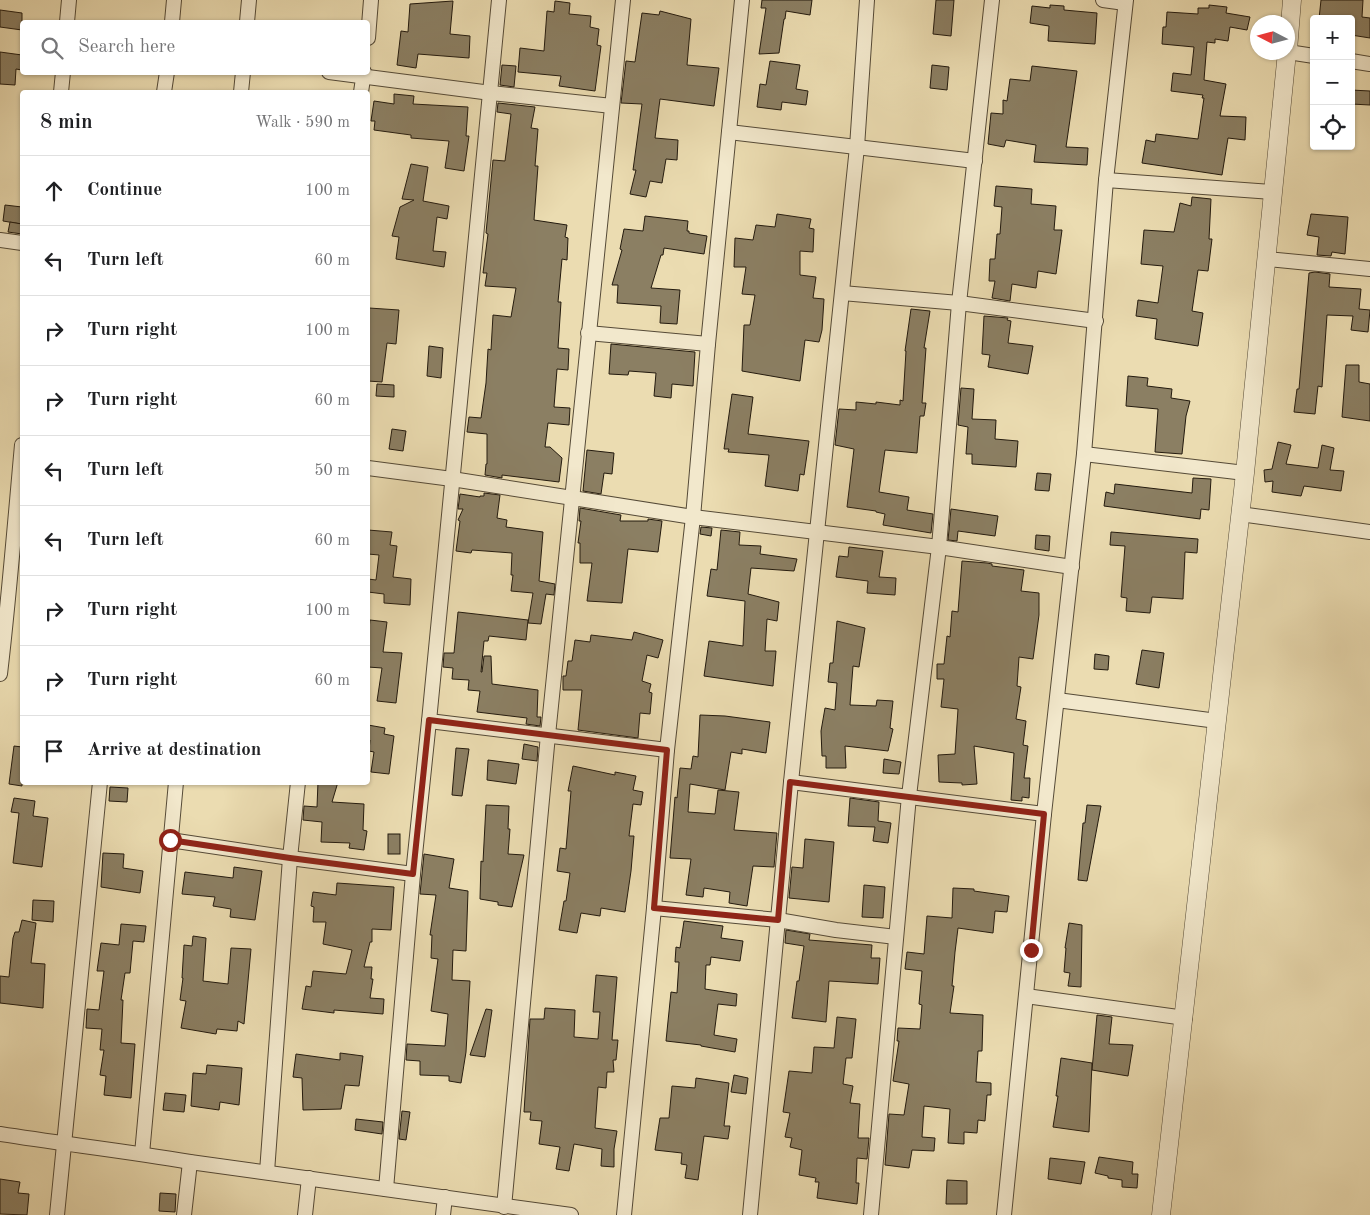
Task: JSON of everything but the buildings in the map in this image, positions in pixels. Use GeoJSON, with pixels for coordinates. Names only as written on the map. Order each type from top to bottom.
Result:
{"type":"FeatureCollection","features":[{"type":"Feature","properties":{"kind":"street"},"geometry":{"type":"LineString","coordinates":[[67,20],[69,0]]}},
{"type":"Feature","properties":{"kind":"street"},"geometry":{"type":"LineString","coordinates":[[172,20],[174,0]]}},
{"type":"Feature","properties":{"kind":"street"},"geometry":{"type":"LineString","coordinates":[[247,20],[249,0]]}},
{"type":"Feature","properties":{"kind":"street"},"geometry":{"type":"LineString","coordinates":[[369,20],[371,0]]}},
{"type":"Feature","properties":{"kind":"street"},"geometry":{"type":"LineString","coordinates":[[386,1188],[413,874],[499,0]]}},
{"type":"Feature","properties":{"kind":"street"},"geometry":{"type":"LineString","coordinates":[[504,1207],[548,735],[623,0]]}},
{"type":"Feature","properties":{"kind":"street"},"geometry":{"type":"LineString","coordinates":[[624,1215],[654,908],[667,750],[693,517],[742,0]]}},
{"type":"Feature","properties":{"kind":"street"},"geometry":{"type":"LineString","coordinates":[[750,1215],[790,782],[818,533],[857,146],[867,0]]}},
{"type":"Feature","properties":{"kind":"street"},"geometry":{"type":"LineString","coordinates":[[871,1215],[909,796],[939,548],[959,303],[976,161],[992,0]]}},
{"type":"Feature","properties":{"kind":"street"},"geometry":{"type":"LineString","coordinates":[[1004,1215],[1044,814],[1084,454],[1106,180],[1126,1],[1103,0]]}},
{"type":"Feature","properties":{"kind":"street"},"geometry":{"type":"LineString","coordinates":[[1291,15],[1292,0]]}},
{"type":"Feature","properties":{"kind":"street"},"geometry":{"type":"LineString","coordinates":[[1295,53],[1310,55]]}},
{"type":"Feature","properties":{"kind":"street"},"geometry":{"type":"LineString","coordinates":[[1161,1215],[1245,473],[1268,259],[1286,60]]}},
{"type":"Feature","properties":{"kind":"street"},"geometry":{"type":"LineString","coordinates":[[1355,62],[1370,64]]}},
{"type":"Feature","properties":{"kind":"street"},"geometry":{"type":"LineString","coordinates":[[61,90],[63,75]]}},
{"type":"Feature","properties":{"kind":"street"},"geometry":{"type":"LineString","coordinates":[[164,90],[166,75]]}},
{"type":"Feature","properties":{"kind":"street"},"geometry":{"type":"LineString","coordinates":[[241,90],[243,75]]}},
{"type":"Feature","properties":{"kind":"street"},"geometry":{"type":"LineString","coordinates":[[361,90],[364,75],[491,94],[612,106]]}},
{"type":"Feature","properties":{"kind":"street"},"geometry":{"type":"LineString","coordinates":[[729,132],[976,161]]}},
{"type":"Feature","properties":{"kind":"street"},"geometry":{"type":"LineString","coordinates":[[1106,180],[1273,192]]}},
{"type":"Feature","properties":{"kind":"street"},"geometry":{"type":"LineString","coordinates":[[0,240],[20,243]]}},
{"type":"Feature","properties":{"kind":"street"},"geometry":{"type":"LineString","coordinates":[[1268,259],[1370,269]]}},
{"type":"Feature","properties":{"kind":"street"},"geometry":{"type":"LineString","coordinates":[[842,293],[959,303],[1096,322]]}},
{"type":"Feature","properties":{"kind":"street"},"geometry":{"type":"LineString","coordinates":[[588,333],[708,344]]}},
{"type":"Feature","properties":{"kind":"street"},"geometry":{"type":"LineString","coordinates":[[1084,454],[1245,473]]}},
{"type":"Feature","properties":{"kind":"street"},"geometry":{"type":"LineString","coordinates":[[0,674],[16,598],[5,568],[20,459]]}},
{"type":"Feature","properties":{"kind":"street"},"geometry":{"type":"LineString","coordinates":[[370,468],[452,479],[693,517],[1072,567]]}},
{"type":"Feature","properties":{"kind":"street"},"geometry":{"type":"LineString","coordinates":[[1240,514],[1370,532]]}},
{"type":"Feature","properties":{"kind":"street"},"geometry":{"type":"LineString","coordinates":[[1057,700],[1217,721]]}},
{"type":"Feature","properties":{"kind":"street"},"geometry":{"type":"LineString","coordinates":[[429,720],[667,750]]}},
{"type":"Feature","properties":{"kind":"street"},"geometry":{"type":"LineString","coordinates":[[790,782],[1044,814]]}},
{"type":"Feature","properties":{"kind":"street"},"geometry":{"type":"LineString","coordinates":[[57,1215],[100,785]]}},
{"type":"Feature","properties":{"kind":"street"},"geometry":{"type":"LineString","coordinates":[[142,1154],[176,785]]}},
{"type":"Feature","properties":{"kind":"street"},"geometry":{"type":"LineString","coordinates":[[267,1172],[290,858],[298,785]]}},
{"type":"Feature","properties":{"kind":"street"},"geometry":{"type":"LineString","coordinates":[[170,840],[413,874]]}},
{"type":"Feature","properties":{"kind":"street"},"geometry":{"type":"LineString","coordinates":[[654,908],[778,920],[836,930],[896,937]]}},
{"type":"Feature","properties":{"kind":"street"},"geometry":{"type":"LineString","coordinates":[[1026,996],[1184,1018]]}},
{"type":"Feature","properties":{"kind":"street"},"geometry":{"type":"LineString","coordinates":[[0,1134],[571,1215]]}},
{"type":"Feature","properties":{"kind":"street"},"geometry":{"type":"LineString","coordinates":[[184,1215],[190,1162]]}},
{"type":"Feature","properties":{"kind":"street"},"geometry":{"type":"LineString","coordinates":[[305,1215],[309,1178]]}},
{"type":"Feature","properties":{"kind":"street"},"geometry":{"type":"LineString","coordinates":[[443,1215],[445,1197]]}},
{"type":"Feature","properties":{"kind":"route"},"geometry":{"type":"LineString","coordinates":[[170,840],[413,874],[429,720],[667,750],[654,908],[778,920],[790,782],[1044,814],[1031,950]]}}]}
